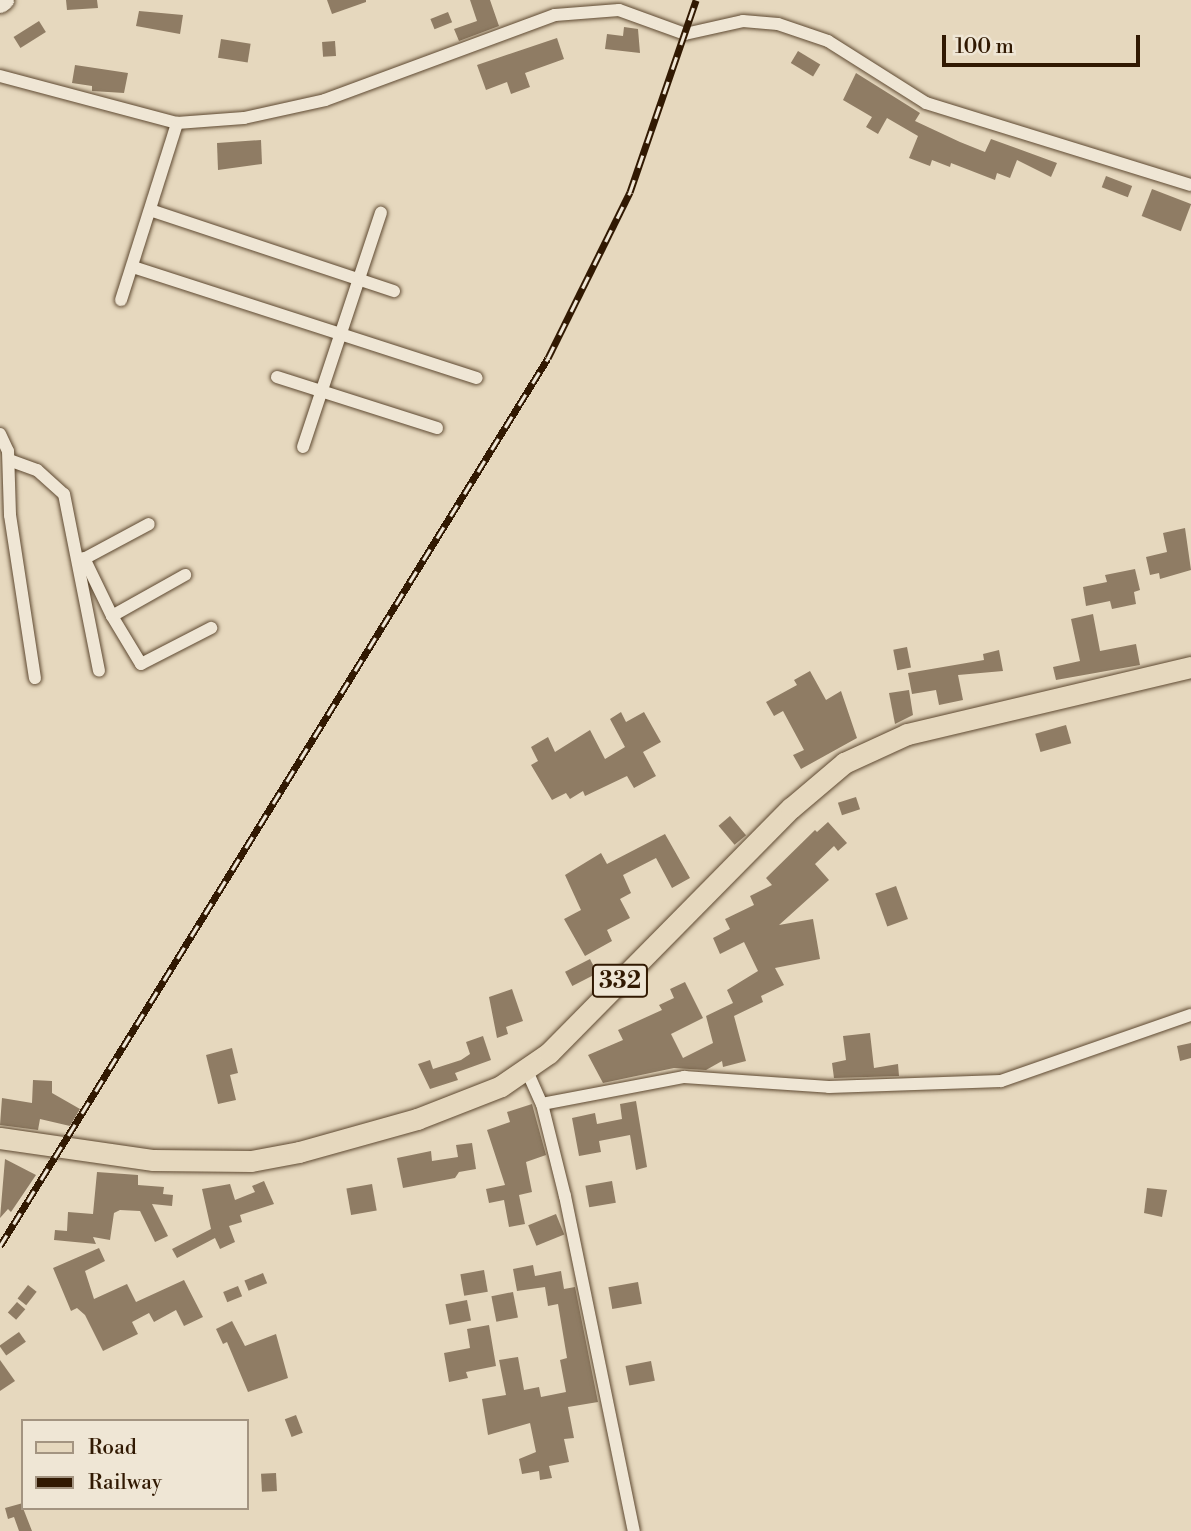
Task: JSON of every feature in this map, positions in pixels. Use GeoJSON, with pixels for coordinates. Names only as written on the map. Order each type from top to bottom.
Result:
{"type":"FeatureCollection","features":[{"type":"Feature","properties":{"kind":"main road","name":"332"},"geometry":{"type":"LineString","coordinates":[[0,1138],[153,1160],[251,1161],[299,1152],[417,1119],[501,1086],[527,1071],[791,808],[844,763],[907,734],[1191,667]]}},
{"type":"Feature","properties":{"kind":"street"},"geometry":{"type":"LineString","coordinates":[[0,76],[177,123],[244,118],[325,100],[555,15],[619,10],[684,34],[743,21],[778,24],[828,41],[926,103],[1191,185]]}},
{"type":"Feature","properties":{"kind":"street"},"geometry":{"type":"LineString","coordinates":[[121,300],[153,211],[177,123]]}},
{"type":"Feature","properties":{"kind":"street"},"geometry":{"type":"LineString","coordinates":[[153,211],[394,291]]}},
{"type":"Feature","properties":{"kind":"street"},"geometry":{"type":"LineString","coordinates":[[303,447],[381,213]]}},
{"type":"Feature","properties":{"kind":"street"},"geometry":{"type":"LineString","coordinates":[[133,267],[476,378]]}},
{"type":"Feature","properties":{"kind":"street"},"geometry":{"type":"LineString","coordinates":[[277,377],[437,428]]}},
{"type":"Feature","properties":{"kind":"street"},"geometry":{"type":"LineString","coordinates":[[0,434],[9,460],[10,515],[35,678]]}},
{"type":"Feature","properties":{"kind":"street"},"geometry":{"type":"LineString","coordinates":[[9,460],[37,470],[64,494],[82,559],[99,671]]}},
{"type":"Feature","properties":{"kind":"street"},"geometry":{"type":"LineString","coordinates":[[82,559],[149,524]]}},
{"type":"Feature","properties":{"kind":"street"},"geometry":{"type":"LineString","coordinates":[[82,559],[141,664],[211,628]]}},
{"type":"Feature","properties":{"kind":"street"},"geometry":{"type":"LineString","coordinates":[[112,616],[185,575]]}},
{"type":"Feature","properties":{"kind":"street"},"geometry":{"type":"LineString","coordinates":[[542,1104],[684,1077],[829,1087],[1001,1081],[1191,1016]]}},
{"type":"Feature","properties":{"kind":"street"},"geometry":{"type":"LineString","coordinates":[[527,1071],[542,1104],[634,1531]]}},
{"type":"Feature","properties":{"kind":"building"},"geometry":{"type":"Polygon","coordinates":[[[66,0],[97,0],[98,8],[67,10],[66,0]]]}},
{"type":"Feature","properties":{"kind":"building"},"geometry":{"type":"Polygon","coordinates":[[[327,0],[366,0],[366,2],[332,14],[327,0]]]}},
{"type":"Feature","properties":{"kind":"building"},"geometry":{"type":"Polygon","coordinates":[[[470,0],[490,0],[499,26],[459,41],[454,29],[477,21],[470,0]]]}},
{"type":"Feature","properties":{"kind":"building"},"geometry":{"type":"Polygon","coordinates":[[[139,11],[183,15],[180,34],[136,26],[139,11]]]}},
{"type":"Feature","properties":{"kind":"building"},"geometry":{"type":"Polygon","coordinates":[[[448,12],[452,22],[435,29],[430,19],[448,12]]]}},
{"type":"Feature","properties":{"kind":"building"},"geometry":{"type":"Polygon","coordinates":[[[39,21],[46,32],[20,48],[14,37],[39,21]]]}},
{"type":"Feature","properties":{"kind":"building"},"geometry":{"type":"Polygon","coordinates":[[[624,27],[638,29],[640,53],[605,49],[607,34],[623,36],[624,27]]]}},
{"type":"Feature","properties":{"kind":"building"},"geometry":{"type":"Polygon","coordinates":[[[557,38],[564,59],[525,73],[530,87],[511,94],[507,82],[486,90],[477,65],[557,38]]]}},
{"type":"Feature","properties":{"kind":"building"},"geometry":{"type":"Polygon","coordinates":[[[221,39],[251,44],[248,62],[218,58],[221,39]]]}},
{"type":"Feature","properties":{"kind":"building"},"geometry":{"type":"Polygon","coordinates":[[[335,41],[336,56],[323,57],[322,42],[335,41]]]}},
{"type":"Feature","properties":{"kind":"building"},"geometry":{"type":"Polygon","coordinates":[[[798,51],[820,64],[813,76],[791,63],[798,51]]]}},
{"type":"Feature","properties":{"kind":"building"},"geometry":{"type":"Polygon","coordinates":[[[75,65],[128,73],[124,93],[92,91],[92,86],[72,83],[75,65]]]}},
{"type":"Feature","properties":{"kind":"building"},"geometry":{"type":"Polygon","coordinates":[[[856,73],[920,113],[915,121],[960,142],[985,152],[991,139],[1057,163],[1051,177],[1017,160],[1010,178],[997,173],[995,180],[951,163],[950,167],[932,160],[930,166],[909,158],[918,136],[887,118],[878,134],[866,127],[872,117],[843,100],[856,73]]]}},
{"type":"Feature","properties":{"kind":"building"},"geometry":{"type":"Polygon","coordinates":[[[261,140],[262,164],[218,170],[217,143],[261,140]]]}},
{"type":"Feature","properties":{"kind":"building"},"geometry":{"type":"Polygon","coordinates":[[[1106,176],[1132,186],[1128,197],[1102,187],[1106,176]]]}},
{"type":"Feature","properties":{"kind":"building"},"geometry":{"type":"Polygon","coordinates":[[[1152,189],[1191,204],[1181,231],[1142,216],[1152,189]]]}},
{"type":"Feature","properties":{"kind":"building"},"geometry":{"type":"Polygon","coordinates":[[[1185,528],[1191,570],[1160,579],[1159,573],[1150,575],[1146,557],[1167,552],[1163,533],[1185,528]]]}},
{"type":"Feature","properties":{"kind":"building"},"geometry":{"type":"Polygon","coordinates":[[[1135,569],[1140,590],[1134,592],[1136,604],[1112,609],[1110,601],[1086,606],[1083,587],[1107,582],[1105,575],[1135,569]]]}},
{"type":"Feature","properties":{"kind":"building"},"geometry":{"type":"Polygon","coordinates":[[[1093,614],[1100,651],[1136,644],[1140,665],[1056,680],[1053,667],[1080,661],[1071,619],[1093,614]]]}},
{"type":"Feature","properties":{"kind":"building"},"geometry":{"type":"Polygon","coordinates":[[[907,647],[911,668],[897,670],[893,650],[907,647]]]}},
{"type":"Feature","properties":{"kind":"building"},"geometry":{"type":"Polygon","coordinates":[[[999,650],[1003,671],[958,675],[963,700],[939,705],[936,690],[912,694],[908,673],[984,660],[983,654],[999,650]]]}},
{"type":"Feature","properties":{"kind":"building"},"geometry":{"type":"Polygon","coordinates":[[[810,671],[826,700],[841,691],[857,738],[801,769],[793,755],[804,750],[783,711],[774,716],[766,702],[797,685],[794,680],[810,671]]]}},
{"type":"Feature","properties":{"kind":"building"},"geometry":{"type":"Polygon","coordinates":[[[909,690],[913,715],[895,724],[889,693],[909,690]]]}},
{"type":"Feature","properties":{"kind":"building"},"geometry":{"type":"Polygon","coordinates":[[[621,712],[626,722],[644,712],[661,742],[643,752],[656,776],[634,788],[627,776],[585,796],[583,791],[570,799],[566,793],[552,800],[531,765],[538,761],[531,747],[548,737],[555,752],[590,730],[605,759],[625,747],[610,719],[621,712]]]}},
{"type":"Feature","properties":{"kind":"building"},"geometry":{"type":"Polygon","coordinates":[[[1066,725],[1071,743],[1040,752],[1035,734],[1066,725]]]}},
{"type":"Feature","properties":{"kind":"building"},"geometry":{"type":"Polygon","coordinates":[[[856,797],[860,809],[842,815],[838,803],[856,797]]]}},
{"type":"Feature","properties":{"kind":"building"},"geometry":{"type":"Polygon","coordinates":[[[730,816],[746,835],[735,845],[719,826],[730,816]]]}},
{"type":"Feature","properties":{"kind":"building"},"geometry":{"type":"Polygon","coordinates":[[[828,822],[847,843],[838,851],[834,846],[815,864],[829,880],[779,925],[813,919],[820,959],[775,968],[784,985],[761,996],[763,1002],[734,1016],[746,1061],[723,1067],[722,1061],[706,1070],[674,1068],[603,1083],[588,1055],[623,1040],[618,1030],[662,1010],[659,1005],[674,998],[670,989],[685,982],[703,1018],[671,1034],[683,1058],[713,1043],[706,1016],[733,1003],[727,990],[758,971],[744,942],[720,954],[713,938],[730,929],[725,919],[754,905],[750,896],[772,885],[766,878],[815,830],[817,832],[828,822]]]}},
{"type":"Feature","properties":{"kind":"building"},"geometry":{"type":"Polygon","coordinates":[[[665,834],[690,878],[672,888],[656,858],[623,875],[631,893],[620,899],[630,918],[607,930],[612,941],[585,956],[564,919],[581,910],[565,875],[601,853],[607,864],[665,834]]]}},
{"type":"Feature","properties":{"kind":"building"},"geometry":{"type":"Polygon","coordinates":[[[896,886],[908,919],[887,926],[875,894],[896,886]]]}},
{"type":"Feature","properties":{"kind":"building"},"geometry":{"type":"Polygon","coordinates":[[[590,959],[597,973],[572,986],[565,972],[590,959]]]}},
{"type":"Feature","properties":{"kind":"building"},"geometry":{"type":"Polygon","coordinates":[[[512,989],[523,1021],[506,1027],[508,1034],[497,1038],[489,997],[512,989]]]}},
{"type":"Feature","properties":{"kind":"building"},"geometry":{"type":"Polygon","coordinates":[[[870,1033],[874,1068],[898,1064],[899,1076],[834,1078],[832,1063],[846,1060],[843,1036],[870,1033]]]}},
{"type":"Feature","properties":{"kind":"building"},"geometry":{"type":"Polygon","coordinates":[[[483,1036],[491,1060],[455,1073],[458,1080],[430,1089],[418,1064],[430,1060],[433,1069],[461,1060],[470,1054],[466,1042],[483,1036]]]}},
{"type":"Feature","properties":{"kind":"building"},"geometry":{"type":"Polygon","coordinates":[[[1191,1043],[1191,1058],[1180,1061],[1177,1046],[1191,1043]]]}},
{"type":"Feature","properties":{"kind":"building"},"geometry":{"type":"Polygon","coordinates":[[[232,1048],[238,1073],[230,1075],[236,1100],[218,1104],[206,1055],[232,1048]]]}},
{"type":"Feature","properties":{"kind":"building"},"geometry":{"type":"Polygon","coordinates":[[[33,1080],[52,1081],[52,1093],[80,1109],[70,1126],[40,1119],[38,1130],[0,1125],[2,1098],[32,1103],[33,1080]]]}},
{"type":"Feature","properties":{"kind":"building"},"geometry":{"type":"Polygon","coordinates":[[[636,1101],[647,1167],[636,1170],[630,1135],[599,1141],[601,1152],[579,1156],[572,1118],[595,1113],[597,1124],[622,1119],[620,1104],[636,1101]]]}},
{"type":"Feature","properties":{"kind":"building"},"geometry":{"type":"Polygon","coordinates":[[[532,1104],[546,1155],[526,1162],[532,1192],[519,1195],[525,1224],[509,1227],[504,1200],[489,1203],[486,1189],[505,1185],[487,1130],[510,1122],[507,1112],[532,1104]]]}},
{"type":"Feature","properties":{"kind":"building"},"geometry":{"type":"Polygon","coordinates":[[[472,1143],[476,1169],[459,1172],[455,1178],[403,1188],[397,1158],[431,1151],[432,1161],[458,1157],[456,1145],[472,1143]]]}},
{"type":"Feature","properties":{"kind":"building"},"geometry":{"type":"Polygon","coordinates":[[[5,1159],[36,1175],[11,1212],[8,1209],[0,1218],[5,1159]]]}},
{"type":"Feature","properties":{"kind":"building"},"geometry":{"type":"Polygon","coordinates":[[[97,1172],[138,1175],[138,1185],[164,1187],[163,1194],[173,1195],[172,1206],[152,1204],[168,1236],[155,1242],[140,1211],[120,1210],[114,1213],[110,1240],[93,1237],[96,1244],[54,1240],[55,1230],[67,1231],[68,1212],[93,1214],[97,1172]]]}},
{"type":"Feature","properties":{"kind":"building"},"geometry":{"type":"Polygon","coordinates":[[[264,1181],[274,1204],[240,1215],[242,1222],[229,1226],[235,1242],[220,1249],[215,1238],[177,1258],[172,1249],[211,1229],[202,1189],[230,1184],[235,1200],[255,1192],[252,1186],[264,1181]]]}},
{"type":"Feature","properties":{"kind":"building"},"geometry":{"type":"Polygon","coordinates":[[[612,1181],[616,1203],[589,1207],[585,1186],[612,1181]]]}},
{"type":"Feature","properties":{"kind":"building"},"geometry":{"type":"Polygon","coordinates":[[[372,1184],[377,1211],[351,1215],[346,1189],[372,1184]]]}},
{"type":"Feature","properties":{"kind":"building"},"geometry":{"type":"Polygon","coordinates":[[[1147,1188],[1167,1190],[1162,1217],[1144,1213],[1147,1188]]]}},
{"type":"Feature","properties":{"kind":"building"},"geometry":{"type":"Polygon","coordinates":[[[556,1214],[564,1234],[536,1246],[528,1225],[556,1214]]]}},
{"type":"Feature","properties":{"kind":"building"},"geometry":{"type":"Polygon","coordinates":[[[99,1248],[105,1261],[85,1271],[94,1299],[127,1284],[136,1302],[184,1280],[203,1317],[184,1326],[176,1310],[154,1322],[149,1313],[132,1322],[138,1334],[103,1351],[85,1315],[77,1308],[71,1311],[53,1268],[99,1248]]]}},
{"type":"Feature","properties":{"kind":"building"},"geometry":{"type":"Polygon","coordinates":[[[533,1265],[535,1276],[561,1271],[564,1289],[575,1287],[598,1402],[568,1407],[574,1438],[564,1439],[569,1462],[549,1466],[552,1478],[540,1480],[539,1471],[522,1474],[519,1459],[536,1452],[530,1423],[488,1435],[482,1399],[506,1395],[499,1360],[518,1357],[524,1390],[539,1387],[541,1397],[566,1392],[560,1360],[567,1358],[558,1304],[548,1306],[545,1287],[517,1291],[513,1269],[533,1265]]]}},
{"type":"Feature","properties":{"kind":"building"},"geometry":{"type":"Polygon","coordinates":[[[484,1270],[488,1292],[464,1296],[460,1274],[484,1270]]]}},
{"type":"Feature","properties":{"kind":"building"},"geometry":{"type":"Polygon","coordinates":[[[263,1273],[267,1283],[249,1291],[244,1280],[263,1273]]]}},
{"type":"Feature","properties":{"kind":"building"},"geometry":{"type":"Polygon","coordinates":[[[638,1282],[642,1304],[612,1309],[608,1287],[638,1282]]]}},
{"type":"Feature","properties":{"kind":"building"},"geometry":{"type":"Polygon","coordinates":[[[28,1285],[37,1292],[26,1305],[18,1298],[28,1285]]]}},
{"type":"Feature","properties":{"kind":"building"},"geometry":{"type":"Polygon","coordinates":[[[238,1286],[242,1296],[227,1302],[223,1292],[238,1286]]]}},
{"type":"Feature","properties":{"kind":"building"},"geometry":{"type":"Polygon","coordinates":[[[513,1292],[518,1318],[496,1322],[491,1296],[513,1292]]]}},
{"type":"Feature","properties":{"kind":"building"},"geometry":{"type":"Polygon","coordinates":[[[467,1300],[471,1321],[449,1325],[445,1304],[467,1300]]]}},
{"type":"Feature","properties":{"kind":"building"},"geometry":{"type":"Polygon","coordinates":[[[17,1302],[25,1309],[16,1320],[8,1313],[17,1302]]]}},
{"type":"Feature","properties":{"kind":"building"},"geometry":{"type":"Polygon","coordinates":[[[232,1321],[245,1346],[276,1334],[288,1378],[248,1392],[227,1342],[223,1344],[216,1329],[232,1321]]]}},
{"type":"Feature","properties":{"kind":"building"},"geometry":{"type":"Polygon","coordinates":[[[489,1325],[496,1366],[466,1372],[468,1378],[449,1382],[444,1353],[470,1348],[467,1329],[489,1325]]]}},
{"type":"Feature","properties":{"kind":"building"},"geometry":{"type":"Polygon","coordinates":[[[19,1332],[26,1342],[6,1356],[0,1345],[19,1332]]]}},
{"type":"Feature","properties":{"kind":"building"},"geometry":{"type":"Polygon","coordinates":[[[0,1360],[15,1381],[0,1391],[0,1360]]]}},
{"type":"Feature","properties":{"kind":"building"},"geometry":{"type":"Polygon","coordinates":[[[651,1361],[655,1381],[629,1386],[625,1366],[651,1361]]]}},
{"type":"Feature","properties":{"kind":"building"},"geometry":{"type":"Polygon","coordinates":[[[296,1415],[303,1433],[292,1437],[285,1419],[296,1415]]]}},
{"type":"Feature","properties":{"kind":"building"},"geometry":{"type":"Polygon","coordinates":[[[276,1473],[277,1491],[262,1492],[261,1474],[276,1473]]]}},
{"type":"Feature","properties":{"kind":"building"},"geometry":{"type":"Polygon","coordinates":[[[21,1504],[21,1510],[24,1510],[32,1531],[19,1531],[14,1517],[8,1519],[5,1508],[21,1504]]]}},
{"type":"Feature","properties":{"kind":"railway"},"geometry":{"type":"LineString","coordinates":[[0,1246],[548,358],[630,192],[696,0]]}}]}
